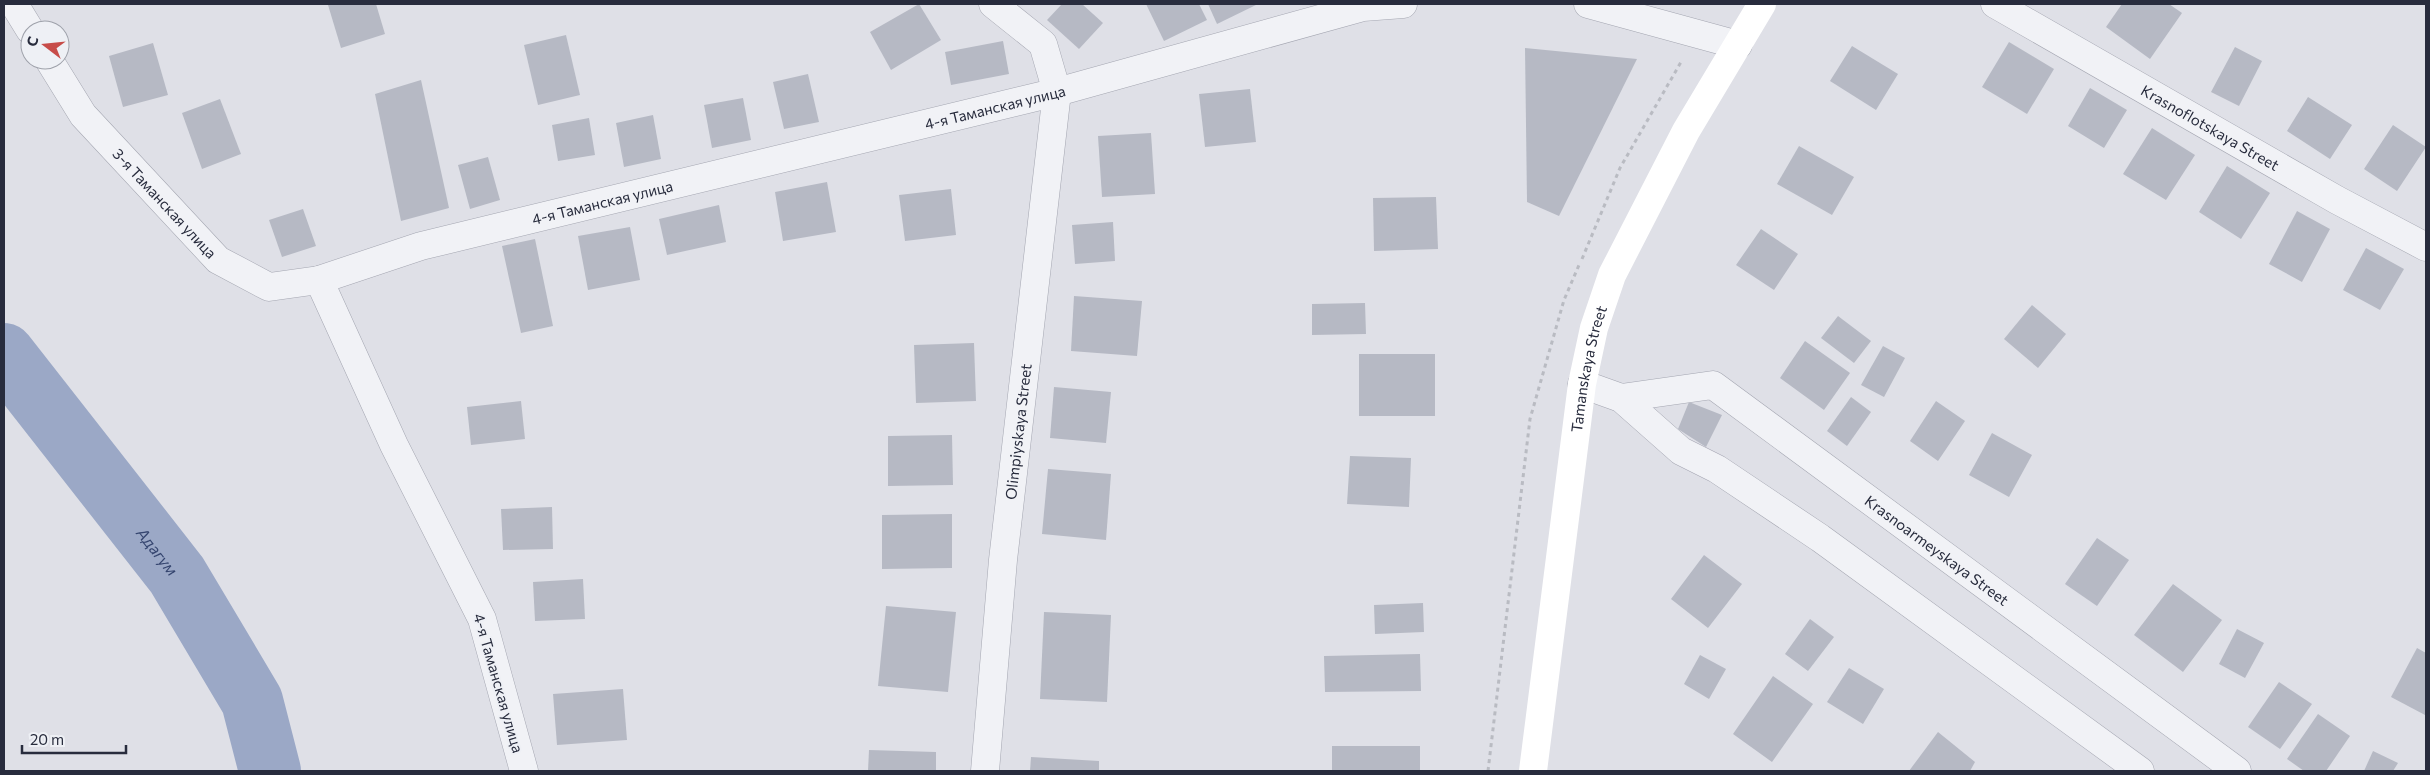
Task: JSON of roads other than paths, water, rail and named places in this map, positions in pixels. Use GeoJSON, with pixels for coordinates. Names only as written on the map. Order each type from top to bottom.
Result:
{"type":"FeatureCollection","features":[{"type":"Feature","properties":{"kind":"main road","name":"Tamanskaya Street"},"geometry":{"type":"LineString","coordinates":[[1533,771],[1582,384],[1594,328],[1612,275],[1686,131],[1762,4]]}},
{"type":"Feature","properties":{"kind":"street"},"geometry":{"type":"LineString","coordinates":[[14,4],[24,20]]}},
{"type":"Feature","properties":{"kind":"street"},"geometry":{"type":"LineString","coordinates":[[992,4],[1043,44],[1057,92]]}},
{"type":"Feature","properties":{"kind":"street","name":"4-я Таманская улица"},"geometry":{"type":"LineString","coordinates":[[524,771],[482,619],[394,445],[320,280],[421,246],[1057,92],[1363,7],[1403,4]]}},
{"type":"Feature","properties":{"kind":"street"},"geometry":{"type":"LineString","coordinates":[[1588,4],[1738,45]]}},
{"type":"Feature","properties":{"kind":"street","name":"Krasnoflotskaya Street"},"geometry":{"type":"LineString","coordinates":[[1995,4],[2337,200],[2426,248]]}},
{"type":"Feature","properties":{"kind":"street","name":"3-я Таманская улица"},"geometry":{"type":"LineString","coordinates":[[55,70],[83,115],[218,260],[269,287],[320,280]]}},
{"type":"Feature","properties":{"kind":"street","name":"Olimpiyskaya Street"},"geometry":{"type":"LineString","coordinates":[[985,771],[1003,560],[1057,92]]}},
{"type":"Feature","properties":{"kind":"street","name":"Krasnoarmeyskaya Street"},"geometry":{"type":"LineString","coordinates":[[1582,384],[1620,398],[1681,451],[1717,469],[1820,538],[2140,771]]}},
{"type":"Feature","properties":{"kind":"street","name":"Krasnoarmeyskaya Street"},"geometry":{"type":"LineString","coordinates":[[1620,398],[1713,385],[2237,771]]}},
{"type":"Feature","properties":{"kind":"waterway","name":"Адагум"},"geometry":{"type":"LineString","coordinates":[[4,354],[177,575],[252,701],[270,771]]}}]}
